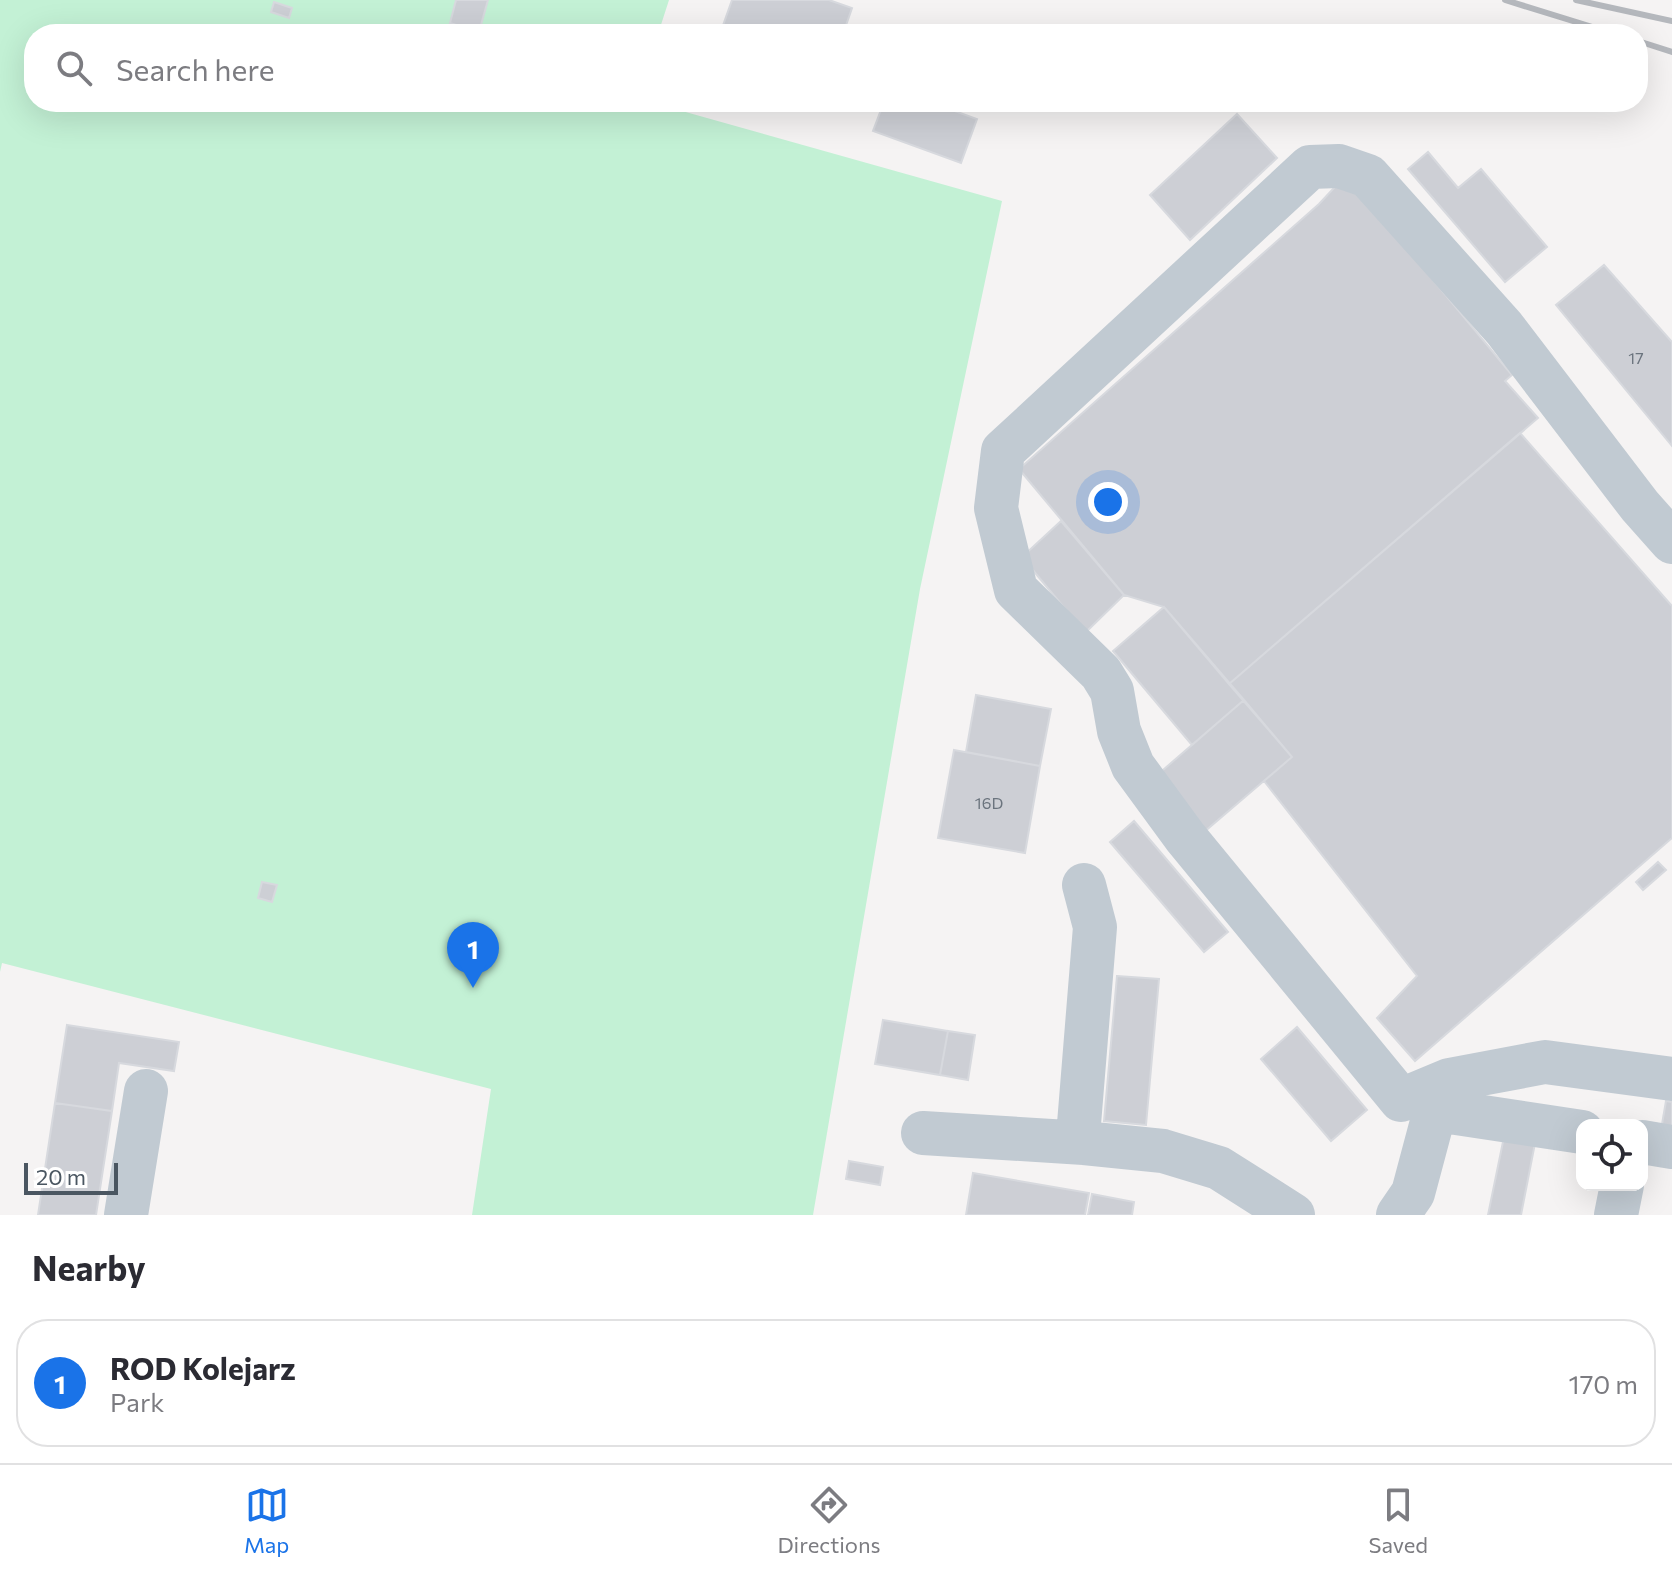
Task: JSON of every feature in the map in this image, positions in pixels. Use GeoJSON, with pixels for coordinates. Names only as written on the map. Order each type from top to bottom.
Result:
{"type":"FeatureCollection","features":[{"type":"Feature","properties":{"kind":"lane"},"geometry":{"type":"LineString","coordinates":[[1664,1070],[1545,1062],[1449,1080],[1401,1100],[1185,837],[1133,766],[1119,731],[1112,691],[1101,673],[1016,590],[996,508],[1003,451],[1310,167],[1339,166],[1368,176],[1504,328],[1640,506],[1672,542]]}},
{"type":"Feature","properties":{"kind":"lane"},"geometry":{"type":"LineString","coordinates":[[1084,885],[1095,927],[1079,1124],[1084,1143]]}},
{"type":"Feature","properties":{"kind":"lane"},"geometry":{"type":"LineString","coordinates":[[126,1215],[146,1091]]}},
{"type":"Feature","properties":{"kind":"lane"},"geometry":{"type":"LineString","coordinates":[[1398,1215],[1413,1193],[1433,1118],[1443,1111],[1576,1131]]}},
{"type":"Feature","properties":{"kind":"lane"},"geometry":{"type":"LineString","coordinates":[[923,1133],[1163,1151],[1219,1168],[1293,1215]]}},
{"type":"Feature","properties":{"kind":"lane"},"geometry":{"type":"LineString","coordinates":[[1648,1143],[1672,1147]]}},
{"type":"Feature","properties":{"kind":"lane"},"geometry":{"type":"LineString","coordinates":[[1616,1215],[1621,1191]]}},
{"type":"Feature","properties":{"kind":"green space"},"geometry":{"type":"Polygon","coordinates":[[[0,0],[669,0],[661,24],[24,24],[24,112],[686,112],[1002,201],[920,589],[813,1215],[472,1215],[491,1089],[2,963],[0,972],[0,0]]]}},
{"type":"Feature","properties":{"kind":"building"},"geometry":{"type":"Polygon","coordinates":[[[456,0],[488,0],[481,24],[450,23],[456,0]]]}},
{"type":"Feature","properties":{"kind":"building"},"geometry":{"type":"Polygon","coordinates":[[[732,0],[829,0],[852,8],[846,24],[724,24],[732,0]]]}},
{"type":"Feature","properties":{"kind":"building"},"geometry":{"type":"Polygon","coordinates":[[[274,2],[292,8],[289,18],[271,12],[274,2]]]}},
{"type":"Feature","properties":{"kind":"building"},"geometry":{"type":"Polygon","coordinates":[[[880,112],[958,112],[977,119],[961,163],[873,131],[880,112]]]}},
{"type":"Feature","properties":{"kind":"building"},"geometry":{"type":"Polygon","coordinates":[[[1237,114],[1277,158],[1190,240],[1150,195],[1237,114]]]}},
{"type":"Feature","properties":{"kind":"building"},"geometry":{"type":"Polygon","coordinates":[[[1428,152],[1458,188],[1481,169],[1547,247],[1505,282],[1408,169],[1428,152]]]}},
{"type":"Feature","properties":{"kind":"building"},"geometry":{"type":"Polygon","coordinates":[[[1346,175],[1512,375],[1505,381],[1538,418],[1229,684],[1164,607],[1124,595],[1019,469],[1319,204],[1346,175]]]}},
{"type":"Feature","properties":{"kind":"building"},"geometry":{"type":"Polygon","coordinates":[[[1604,265],[1672,342],[1672,446],[1556,305],[1604,265]]]}},
{"type":"Feature","properties":{"kind":"building"},"geometry":{"type":"Polygon","coordinates":[[[1520,433],[1672,606],[1672,838],[1415,1061],[1377,1018],[1417,976],[1264,781],[1292,757],[1229,684],[1520,433]]]}},
{"type":"Feature","properties":{"kind":"building"},"geometry":{"type":"Polygon","coordinates":[[[1061,521],[1124,595],[1085,633],[1022,557],[1061,521]]]}},
{"type":"Feature","properties":{"kind":"building"},"geometry":{"type":"Polygon","coordinates":[[[1164,607],[1244,700],[1192,745],[1113,651],[1164,607]]]}},
{"type":"Feature","properties":{"kind":"building"},"geometry":{"type":"Polygon","coordinates":[[[976,695],[1051,709],[1040,766],[966,752],[976,695]]]}},
{"type":"Feature","properties":{"kind":"building"},"geometry":{"type":"Polygon","coordinates":[[[1244,700],[1292,757],[1204,832],[1156,776],[1244,700]]]}},
{"type":"Feature","properties":{"kind":"building"},"geometry":{"type":"Polygon","coordinates":[[[954,750],[1040,766],[1025,853],[938,838],[954,750]]]}},
{"type":"Feature","properties":{"kind":"building"},"geometry":{"type":"Polygon","coordinates":[[[1134,821],[1228,932],[1204,952],[1110,842],[1134,821]]]}},
{"type":"Feature","properties":{"kind":"building"},"geometry":{"type":"Polygon","coordinates":[[[1658,862],[1666,870],[1643,890],[1636,882],[1658,862]]]}},
{"type":"Feature","properties":{"kind":"building"},"geometry":{"type":"Polygon","coordinates":[[[262,882],[277,885],[272,902],[258,898],[262,882]]]}},
{"type":"Feature","properties":{"kind":"building"},"geometry":{"type":"Polygon","coordinates":[[[454,938],[469,941],[466,956],[451,953],[454,938]]]}},
{"type":"Feature","properties":{"kind":"building"},"geometry":{"type":"Polygon","coordinates":[[[1117,976],[1159,979],[1146,1125],[1104,1121],[1117,976]]]}},
{"type":"Feature","properties":{"kind":"building"},"geometry":{"type":"Polygon","coordinates":[[[883,1020],[948,1031],[940,1075],[875,1064],[883,1020]]]}},
{"type":"Feature","properties":{"kind":"building"},"geometry":{"type":"Polygon","coordinates":[[[67,1025],[179,1042],[174,1071],[119,1063],[112,1111],[55,1103],[67,1025]]]}},
{"type":"Feature","properties":{"kind":"building"},"geometry":{"type":"Polygon","coordinates":[[[1297,1027],[1367,1110],[1331,1141],[1261,1059],[1297,1027]]]}},
{"type":"Feature","properties":{"kind":"building"},"geometry":{"type":"Polygon","coordinates":[[[948,1031],[975,1035],[968,1080],[940,1075],[948,1031]]]}},
{"type":"Feature","properties":{"kind":"building"},"geometry":{"type":"Polygon","coordinates":[[[1666,1101],[1672,1102],[1672,1132],[1661,1130],[1666,1101]]]}},
{"type":"Feature","properties":{"kind":"building"},"geometry":{"type":"Polygon","coordinates":[[[55,1103],[112,1111],[96,1215],[38,1215],[55,1103]]]}},
{"type":"Feature","properties":{"kind":"building"},"geometry":{"type":"Polygon","coordinates":[[[1505,1132],[1536,1138],[1521,1215],[1488,1215],[1505,1132]]]}},
{"type":"Feature","properties":{"kind":"building"},"geometry":{"type":"Polygon","coordinates":[[[849,1161],[883,1167],[880,1185],[846,1179],[849,1161]]]}},
{"type":"Feature","properties":{"kind":"building"},"geometry":{"type":"Polygon","coordinates":[[[973,1173],[1089,1193],[1085,1215],[966,1215],[973,1173]]]}},
{"type":"Feature","properties":{"kind":"building"},"geometry":{"type":"Polygon","coordinates":[[[1092,1194],[1134,1202],[1132,1215],[1088,1215],[1092,1194]]]}},
{"type":"Feature","properties":{"kind":"railway"},"geometry":{"type":"LineString","coordinates":[[1505,0],[1583,24]]}},
{"type":"Feature","properties":{"kind":"railway"},"geometry":{"type":"LineString","coordinates":[[1576,0],[1672,21]]}},
{"type":"Feature","properties":{"kind":"railway"},"geometry":{"type":"LineString","coordinates":[[1648,44],[1672,52]]}},
{"type":"Feature","properties":{"kind":"place","name":"ROD Kolejarz"},"geometry":{"type":"Point","coordinates":[473,988]}}]}
